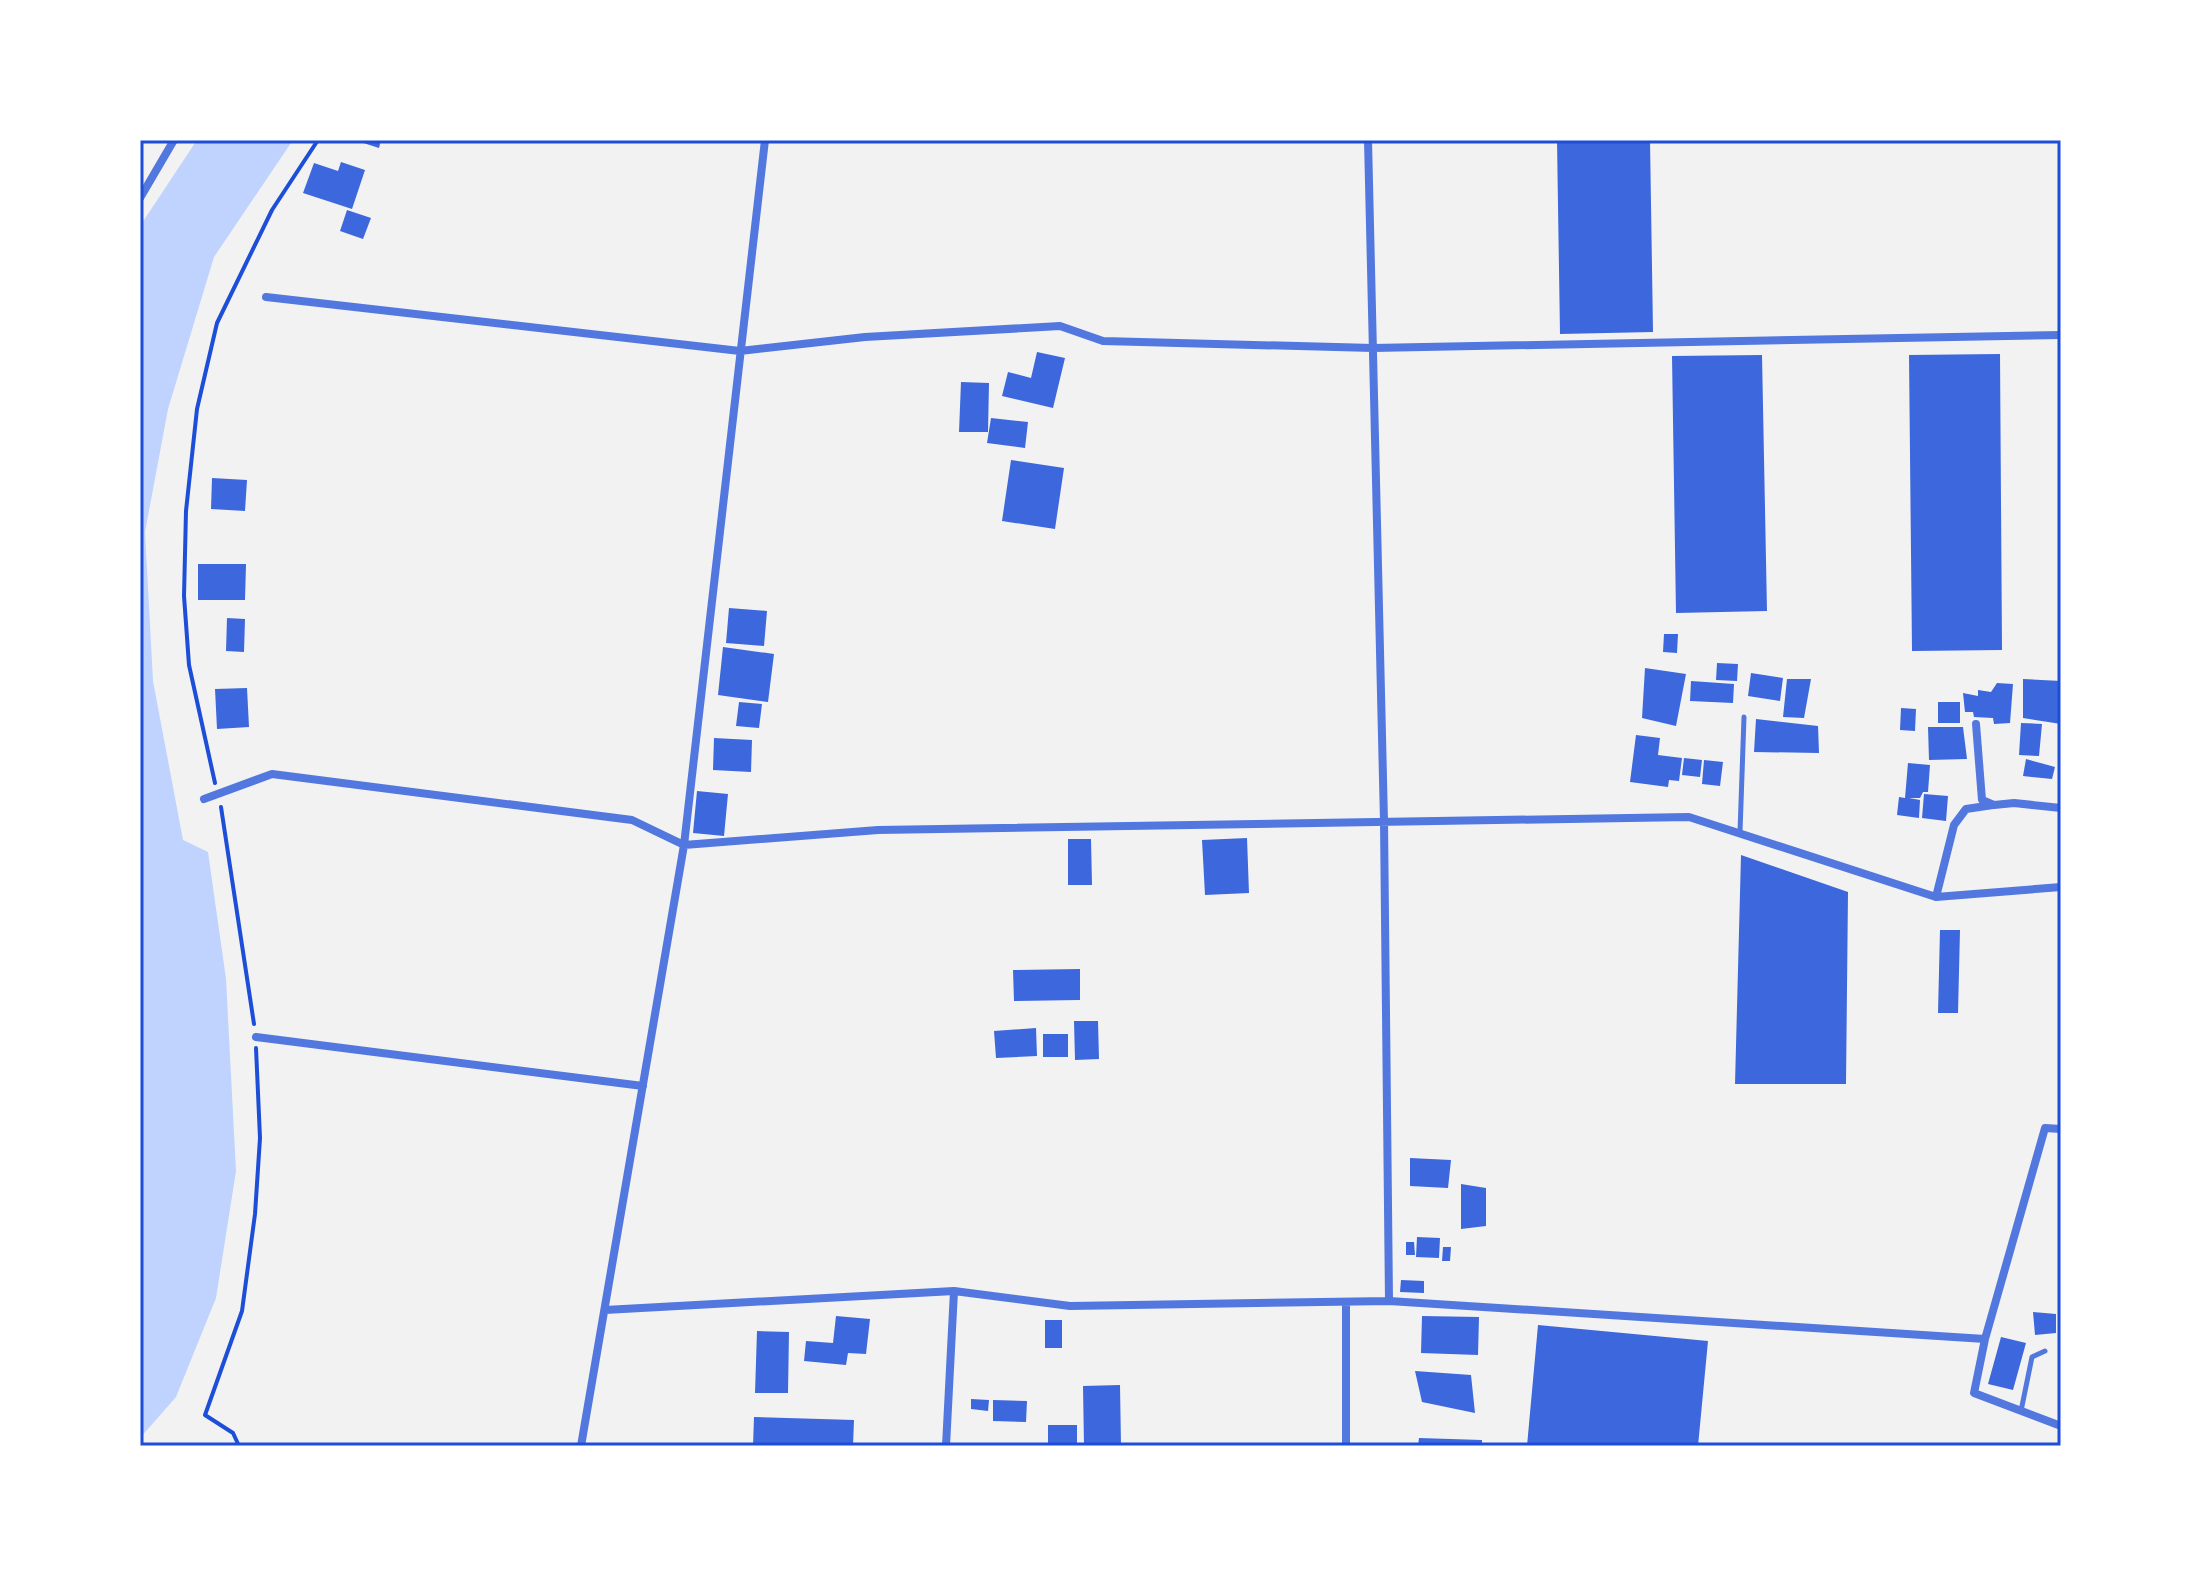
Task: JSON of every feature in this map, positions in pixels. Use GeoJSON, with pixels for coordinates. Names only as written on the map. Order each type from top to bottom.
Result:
{"type":"FeatureCollection","features":[{"type":"Feature","properties":{"kind":"street"},"geometry":{"type":"LineString","coordinates":[[140,198],[174,140]]}},
{"type":"Feature","properties":{"kind":"street"},"geometry":{"type":"LineString","coordinates":[[581,1446],[684,845],[765,140]]}},
{"type":"Feature","properties":{"kind":"street"},"geometry":{"type":"LineString","coordinates":[[1368,140],[1384,821],[1389,1301]]}},
{"type":"Feature","properties":{"kind":"street"},"geometry":{"type":"LineString","coordinates":[[266,297],[740,351],[865,337],[1060,326],[1103,341],[1373,348],[2061,335]]}},
{"type":"Feature","properties":{"kind":"street"},"geometry":{"type":"LineString","coordinates":[[1976,724],[1982,800],[1994,805]]}},
{"type":"Feature","properties":{"kind":"street"},"geometry":{"type":"LineString","coordinates":[[204,799],[272,774],[632,820],[684,845],[878,830],[1689,817],[1936,897],[2061,887]]}},
{"type":"Feature","properties":{"kind":"street"},"geometry":{"type":"LineString","coordinates":[[1936,897],[1954,825],[1966,809],[2014,803],[2061,808]]}},
{"type":"Feature","properties":{"kind":"street"},"geometry":{"type":"LineString","coordinates":[[256,1037],[643,1086]]}},
{"type":"Feature","properties":{"kind":"street"},"geometry":{"type":"LineString","coordinates":[[2061,1129],[2045,1128],[1985,1339],[1974,1393],[2061,1426]]}},
{"type":"Feature","properties":{"kind":"street"},"geometry":{"type":"LineString","coordinates":[[605,1310],[954,1291],[1070,1306],[1389,1301],[1985,1339]]}},
{"type":"Feature","properties":{"kind":"street"},"geometry":{"type":"LineString","coordinates":[[946,1446],[954,1291]]}},
{"type":"Feature","properties":{"kind":"street"},"geometry":{"type":"LineString","coordinates":[[1346,1303],[1346,1446]]}},
{"type":"Feature","properties":{"kind":"lane"},"geometry":{"type":"LineString","coordinates":[[1740,832],[1744,717]]}},
{"type":"Feature","properties":{"kind":"lane"},"geometry":{"type":"LineString","coordinates":[[2021,1411],[2032,1357],[2045,1351]]}},
{"type":"Feature","properties":{"kind":"path"},"geometry":{"type":"LineString","coordinates":[[239,1446],[233,1433],[205,1415],[242,1311],[255,1214],[260,1138],[256,1037],[218,794],[206,752],[189,665],[184,596],[186,511],[197,409],[217,323],[272,210],[318,140]]}},
{"type":"Feature","properties":{"kind":"water"},"geometry":{"type":"Polygon","coordinates":[[[197,140],[293,140],[214,257],[168,409],[145,532],[153,681],[183,840],[208,852],[226,979],[236,1171],[216,1298],[176,1397],[140,1438],[140,226],[197,140]]]}},
{"type":"Feature","properties":{"kind":"building"},"geometry":{"type":"Polygon","coordinates":[[[354,140],[381,140],[379,148],[354,140]]]}},
{"type":"Feature","properties":{"kind":"building"},"geometry":{"type":"Polygon","coordinates":[[[1557,140],[1650,140],[1653,332],[1560,334],[1557,140]]]}},
{"type":"Feature","properties":{"kind":"building"},"geometry":{"type":"Polygon","coordinates":[[[341,162],[365,170],[352,209],[303,193],[314,163],[338,171],[341,162]]]}},
{"type":"Feature","properties":{"kind":"building"},"geometry":{"type":"Polygon","coordinates":[[[347,210],[371,218],[363,239],[340,231],[347,210]]]}},
{"type":"Feature","properties":{"kind":"building"},"geometry":{"type":"Polygon","coordinates":[[[1037,352],[1065,358],[1053,408],[1002,396],[1008,372],[1031,378],[1037,352]]]}},
{"type":"Feature","properties":{"kind":"building"},"geometry":{"type":"Polygon","coordinates":[[[2000,354],[2002,650],[1912,651],[1909,355],[2000,354]]]}},
{"type":"Feature","properties":{"kind":"building"},"geometry":{"type":"Polygon","coordinates":[[[1762,355],[1767,611],[1676,613],[1672,356],[1762,355]]]}},
{"type":"Feature","properties":{"kind":"building"},"geometry":{"type":"Polygon","coordinates":[[[961,382],[989,383],[988,432],[959,432],[961,382]]]}},
{"type":"Feature","properties":{"kind":"building"},"geometry":{"type":"Polygon","coordinates":[[[991,418],[1028,422],[1025,448],[987,443],[991,418]]]}},
{"type":"Feature","properties":{"kind":"building"},"geometry":{"type":"Polygon","coordinates":[[[1011,460],[1064,468],[1055,529],[1002,521],[1011,460]]]}},
{"type":"Feature","properties":{"kind":"building"},"geometry":{"type":"Polygon","coordinates":[[[212,478],[247,480],[245,511],[211,509],[212,478]]]}},
{"type":"Feature","properties":{"kind":"building"},"geometry":{"type":"Polygon","coordinates":[[[198,564],[246,564],[245,600],[198,600],[198,564]]]}},
{"type":"Feature","properties":{"kind":"building"},"geometry":{"type":"Polygon","coordinates":[[[729,608],[767,611],[764,646],[726,643],[729,608]]]}},
{"type":"Feature","properties":{"kind":"building"},"geometry":{"type":"Polygon","coordinates":[[[227,618],[245,619],[244,652],[226,651],[227,618]]]}},
{"type":"Feature","properties":{"kind":"building"},"geometry":{"type":"Polygon","coordinates":[[[1664,634],[1678,634],[1677,653],[1663,652],[1664,634]]]}},
{"type":"Feature","properties":{"kind":"building"},"geometry":{"type":"Polygon","coordinates":[[[723,647],[774,654],[768,702],[718,695],[723,647]]]}},
{"type":"Feature","properties":{"kind":"building"},"geometry":{"type":"Polygon","coordinates":[[[1717,663],[1738,664],[1737,681],[1716,680],[1717,663]]]}},
{"type":"Feature","properties":{"kind":"building"},"geometry":{"type":"Polygon","coordinates":[[[1645,668],[1686,674],[1676,726],[1642,718],[1645,668]]]}},
{"type":"Feature","properties":{"kind":"building"},"geometry":{"type":"Polygon","coordinates":[[[1751,673],[1783,678],[1780,701],[1748,696],[1751,673]]]}},
{"type":"Feature","properties":{"kind":"building"},"geometry":{"type":"Polygon","coordinates":[[[1787,679],[1811,679],[1804,718],[1783,717],[1787,679]]]}},
{"type":"Feature","properties":{"kind":"building"},"geometry":{"type":"Polygon","coordinates":[[[2023,679],[2061,681],[2061,724],[2023,718],[2023,679]]]}},
{"type":"Feature","properties":{"kind":"building"},"geometry":{"type":"Polygon","coordinates":[[[1691,681],[1734,684],[1733,703],[1690,701],[1691,681]]]}},
{"type":"Feature","properties":{"kind":"building"},"geometry":{"type":"Polygon","coordinates":[[[1997,683],[2013,684],[2010,723],[1994,724],[1993,718],[1974,717],[1973,712],[1965,712],[1963,693],[1978,696],[1978,690],[1991,692],[1997,683]]]}},
{"type":"Feature","properties":{"kind":"building"},"geometry":{"type":"Polygon","coordinates":[[[247,688],[249,727],[217,729],[215,689],[247,688]]]}},
{"type":"Feature","properties":{"kind":"building"},"geometry":{"type":"Polygon","coordinates":[[[739,702],[762,704],[759,728],[736,726],[739,702]]]}},
{"type":"Feature","properties":{"kind":"building"},"geometry":{"type":"Polygon","coordinates":[[[1938,702],[1960,702],[1960,723],[1938,723],[1938,702]]]}},
{"type":"Feature","properties":{"kind":"building"},"geometry":{"type":"Polygon","coordinates":[[[1901,708],[1916,709],[1915,731],[1900,730],[1901,708]]]}},
{"type":"Feature","properties":{"kind":"building"},"geometry":{"type":"Polygon","coordinates":[[[1756,719],[1818,726],[1819,753],[1754,752],[1756,719]]]}},
{"type":"Feature","properties":{"kind":"building"},"geometry":{"type":"Polygon","coordinates":[[[2021,723],[2042,724],[2039,756],[2019,755],[2021,723]]]}},
{"type":"Feature","properties":{"kind":"building"},"geometry":{"type":"Polygon","coordinates":[[[1928,727],[1963,727],[1967,759],[1929,760],[1928,727]]]}},
{"type":"Feature","properties":{"kind":"building"},"geometry":{"type":"Polygon","coordinates":[[[1636,735],[1660,738],[1658,755],[1682,758],[1679,781],[1669,780],[1668,787],[1630,782],[1636,735]]]}},
{"type":"Feature","properties":{"kind":"building"},"geometry":{"type":"Polygon","coordinates":[[[714,738],[752,740],[751,772],[713,770],[714,738]]]}},
{"type":"Feature","properties":{"kind":"building"},"geometry":{"type":"Polygon","coordinates":[[[1684,758],[1702,760],[1700,777],[1682,775],[1684,758]]]}},
{"type":"Feature","properties":{"kind":"building"},"geometry":{"type":"Polygon","coordinates":[[[2026,759],[2055,767],[2052,779],[2023,776],[2026,759]]]}},
{"type":"Feature","properties":{"kind":"building"},"geometry":{"type":"Polygon","coordinates":[[[1704,760],[1723,762],[1720,786],[1702,784],[1704,760]]]}},
{"type":"Feature","properties":{"kind":"building"},"geometry":{"type":"Polygon","coordinates":[[[1908,763],[1930,765],[1928,792],[1923,792],[1920,798],[1909,798],[1920,800],[1919,818],[1897,815],[1899,797],[1905,798],[1908,763]]]}},
{"type":"Feature","properties":{"kind":"building"},"geometry":{"type":"Polygon","coordinates":[[[697,791],[728,794],[724,836],[693,833],[697,791]]]}},
{"type":"Feature","properties":{"kind":"building"},"geometry":{"type":"Polygon","coordinates":[[[1924,794],[1948,796],[1946,821],[1922,818],[1924,794]]]}},
{"type":"Feature","properties":{"kind":"building"},"geometry":{"type":"Polygon","coordinates":[[[1247,838],[1249,893],[1205,895],[1202,840],[1247,838]]]}},
{"type":"Feature","properties":{"kind":"building"},"geometry":{"type":"Polygon","coordinates":[[[1068,839],[1091,839],[1092,885],[1068,885],[1068,839]]]}},
{"type":"Feature","properties":{"kind":"building"},"geometry":{"type":"Polygon","coordinates":[[[1741,855],[1848,892],[1846,1084],[1735,1084],[1741,855]]]}},
{"type":"Feature","properties":{"kind":"building"},"geometry":{"type":"Polygon","coordinates":[[[1940,930],[1960,930],[1958,1013],[1938,1013],[1940,930]]]}},
{"type":"Feature","properties":{"kind":"building"},"geometry":{"type":"Polygon","coordinates":[[[1080,969],[1080,1000],[1014,1001],[1013,970],[1080,969]]]}},
{"type":"Feature","properties":{"kind":"building"},"geometry":{"type":"Polygon","coordinates":[[[1074,1021],[1098,1021],[1099,1059],[1075,1060],[1074,1021]]]}},
{"type":"Feature","properties":{"kind":"building"},"geometry":{"type":"Polygon","coordinates":[[[1036,1028],[1037,1056],[996,1058],[994,1031],[1036,1028]]]}},
{"type":"Feature","properties":{"kind":"building"},"geometry":{"type":"Polygon","coordinates":[[[1043,1034],[1068,1034],[1068,1057],[1043,1057],[1043,1034]]]}},
{"type":"Feature","properties":{"kind":"building"},"geometry":{"type":"Polygon","coordinates":[[[1410,1158],[1451,1160],[1448,1188],[1410,1186],[1410,1158]]]}},
{"type":"Feature","properties":{"kind":"building"},"geometry":{"type":"Polygon","coordinates":[[[1461,1184],[1486,1188],[1486,1226],[1461,1229],[1461,1184]]]}},
{"type":"Feature","properties":{"kind":"building"},"geometry":{"type":"Polygon","coordinates":[[[1417,1237],[1440,1238],[1439,1258],[1416,1257],[1417,1237]]]}},
{"type":"Feature","properties":{"kind":"building"},"geometry":{"type":"Polygon","coordinates":[[[1406,1242],[1414,1242],[1415,1255],[1406,1255],[1406,1242]]]}},
{"type":"Feature","properties":{"kind":"building"},"geometry":{"type":"Polygon","coordinates":[[[1443,1247],[1451,1247],[1450,1261],[1442,1261],[1443,1247]]]}},
{"type":"Feature","properties":{"kind":"building"},"geometry":{"type":"Polygon","coordinates":[[[1401,1280],[1424,1281],[1424,1293],[1400,1292],[1401,1280]]]}},
{"type":"Feature","properties":{"kind":"building"},"geometry":{"type":"Polygon","coordinates":[[[2033,1312],[2056,1314],[2056,1333],[2035,1335],[2033,1312]]]}},
{"type":"Feature","properties":{"kind":"building"},"geometry":{"type":"Polygon","coordinates":[[[836,1316],[870,1319],[866,1354],[848,1353],[846,1365],[804,1361],[806,1341],[833,1343],[836,1316]]]}},
{"type":"Feature","properties":{"kind":"building"},"geometry":{"type":"Polygon","coordinates":[[[1422,1316],[1479,1317],[1478,1355],[1421,1353],[1422,1316]]]}},
{"type":"Feature","properties":{"kind":"building"},"geometry":{"type":"Polygon","coordinates":[[[1045,1320],[1062,1320],[1062,1348],[1045,1348],[1045,1320]]]}},
{"type":"Feature","properties":{"kind":"building"},"geometry":{"type":"Polygon","coordinates":[[[1538,1325],[1708,1341],[1698,1446],[1527,1446],[1538,1325]]]}},
{"type":"Feature","properties":{"kind":"building"},"geometry":{"type":"Polygon","coordinates":[[[757,1331],[789,1332],[788,1393],[755,1393],[757,1331]]]}},
{"type":"Feature","properties":{"kind":"building"},"geometry":{"type":"Polygon","coordinates":[[[2001,1337],[2026,1343],[2013,1390],[1988,1384],[2001,1337]]]}},
{"type":"Feature","properties":{"kind":"building"},"geometry":{"type":"Polygon","coordinates":[[[1415,1371],[1471,1375],[1475,1413],[1422,1402],[1415,1371]]]}},
{"type":"Feature","properties":{"kind":"building"},"geometry":{"type":"Polygon","coordinates":[[[1120,1385],[1121,1446],[1084,1446],[1083,1386],[1120,1385]]]}},
{"type":"Feature","properties":{"kind":"building"},"geometry":{"type":"Polygon","coordinates":[[[971,1399],[989,1400],[988,1411],[971,1409],[971,1399]]]}},
{"type":"Feature","properties":{"kind":"building"},"geometry":{"type":"Polygon","coordinates":[[[993,1400],[1027,1401],[1026,1422],[993,1421],[993,1400]]]}},
{"type":"Feature","properties":{"kind":"building"},"geometry":{"type":"Polygon","coordinates":[[[754,1417],[854,1420],[853,1446],[753,1446],[754,1417]]]}},
{"type":"Feature","properties":{"kind":"building"},"geometry":{"type":"Polygon","coordinates":[[[1048,1425],[1077,1425],[1077,1446],[1048,1446],[1048,1425]]]}},
{"type":"Feature","properties":{"kind":"building"},"geometry":{"type":"Polygon","coordinates":[[[1419,1438],[1482,1440],[1482,1446],[1418,1446],[1419,1438]]]}}]}
